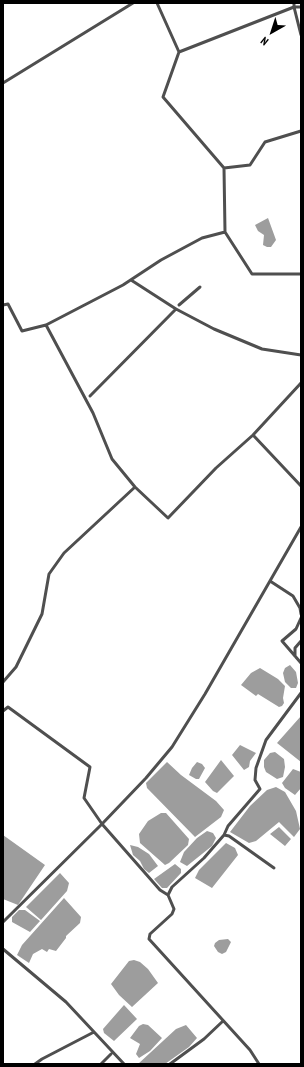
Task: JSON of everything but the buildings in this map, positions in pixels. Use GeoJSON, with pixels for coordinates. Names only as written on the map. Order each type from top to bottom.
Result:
{"type":"FeatureCollection","features":[{"type":"Feature","properties":{"kind":"street"},"geometry":{"type":"LineString","coordinates":[[3,84],[133,3]]}},
{"type":"Feature","properties":{"kind":"street"},"geometry":{"type":"LineString","coordinates":[[157,3],[179,52],[164,97],[224,168],[225,232],[252,274],[301,274]]}},
{"type":"Feature","properties":{"kind":"street"},"geometry":{"type":"LineString","coordinates":[[179,52],[294,5],[301,7]]}},
{"type":"Feature","properties":{"kind":"street"},"geometry":{"type":"LineString","coordinates":[[294,5],[301,35]]}},
{"type":"Feature","properties":{"kind":"street"},"geometry":{"type":"LineString","coordinates":[[224,168],[250,165],[265,142],[301,131]]}},
{"type":"Feature","properties":{"kind":"street"},"geometry":{"type":"LineString","coordinates":[[3,305],[8,304],[22,331],[46,326],[131,280],[162,260],[202,238],[225,232]]}},
{"type":"Feature","properties":{"kind":"street"},"geometry":{"type":"LineString","coordinates":[[131,280],[176,308],[214,329],[262,349],[301,355]]}},
{"type":"Feature","properties":{"kind":"street"},"geometry":{"type":"LineString","coordinates":[[179,305],[200,287]]}},
{"type":"Feature","properties":{"kind":"street"},"geometry":{"type":"LineString","coordinates":[[90,396],[176,308]]}},
{"type":"Feature","properties":{"kind":"street"},"geometry":{"type":"LineString","coordinates":[[46,326],[92,413],[112,459],[135,487],[168,518],[216,468],[253,435],[301,383]]}},
{"type":"Feature","properties":{"kind":"street"},"geometry":{"type":"LineString","coordinates":[[253,435],[301,486]]}},
{"type":"Feature","properties":{"kind":"street"},"geometry":{"type":"LineString","coordinates":[[3,682],[16,667],[42,614],[49,574],[64,553],[135,487]]}},
{"type":"Feature","properties":{"kind":"street"},"geometry":{"type":"LineString","coordinates":[[3,922],[102,824],[146,778],[172,747],[205,694],[301,527]]}},
{"type":"Feature","properties":{"kind":"street"},"geometry":{"type":"LineString","coordinates":[[270,581],[293,596],[300,608],[301,614]]}},
{"type":"Feature","properties":{"kind":"street"},"geometry":{"type":"LineString","coordinates":[[301,620],[296,629],[282,641],[301,663]]}},
{"type":"Feature","properties":{"kind":"street"},"geometry":{"type":"LineString","coordinates":[[295,656],[295,648],[301,641]]}},
{"type":"Feature","properties":{"kind":"street"},"geometry":{"type":"LineString","coordinates":[[168,895],[172,886],[204,858],[224,835],[228,826],[260,789],[255,780],[256,768],[266,740],[301,693]]}},
{"type":"Feature","properties":{"kind":"street"},"geometry":{"type":"LineString","coordinates":[[3,711],[8,707],[90,767],[84,798],[102,824],[160,890],[168,895],[174,909],[172,914],[150,934],[149,939],[250,1050],[259,1064]]}},
{"type":"Feature","properties":{"kind":"street"},"geometry":{"type":"LineString","coordinates":[[224,835],[229,836],[274,868]]}},
{"type":"Feature","properties":{"kind":"street"},"geometry":{"type":"LineString","coordinates":[[3,948],[66,1002],[124,1064]]}},
{"type":"Feature","properties":{"kind":"street"},"geometry":{"type":"LineString","coordinates":[[170,1064],[204,1039],[223,1021]]}},
{"type":"Feature","properties":{"kind":"street"},"geometry":{"type":"LineString","coordinates":[[35,1064],[94,1032]]}},
{"type":"Feature","properties":{"kind":"street"},"geometry":{"type":"LineString","coordinates":[[101,1064],[111,1054]]}},
{"type":"Feature","properties":{"kind":"shaded area"},"geometry":{"type":"Polygon","coordinates":[[[268,218],[276,240],[271,247],[263,245],[264,235],[258,231],[255,225],[268,218]]]}},
{"type":"Feature","properties":{"kind":"shaded area"},"geometry":{"type":"Polygon","coordinates":[[[290,665],[296,672],[298,683],[296,688],[291,688],[285,682],[283,673],[285,668],[290,665]]]}},
{"type":"Feature","properties":{"kind":"shaded area"},"geometry":{"type":"Polygon","coordinates":[[[260,668],[278,679],[285,686],[283,698],[284,703],[282,706],[279,707],[258,694],[256,696],[241,685],[251,673],[260,668]]]}},
{"type":"Feature","properties":{"kind":"shaded area"},"geometry":{"type":"Polygon","coordinates":[[[301,716],[301,762],[277,743],[301,716]]]}},
{"type":"Feature","properties":{"kind":"shaded area"},"geometry":{"type":"Polygon","coordinates":[[[240,745],[256,753],[250,761],[249,767],[244,770],[232,755],[240,745]]]}},
{"type":"Feature","properties":{"kind":"shaded area"},"geometry":{"type":"Polygon","coordinates":[[[275,752],[284,759],[285,767],[283,777],[277,779],[266,772],[264,767],[264,760],[270,753],[275,752]]]}},
{"type":"Feature","properties":{"kind":"shaded area"},"geometry":{"type":"Polygon","coordinates":[[[221,760],[234,776],[217,793],[213,791],[205,782],[221,760]]]}},
{"type":"Feature","properties":{"kind":"shaded area"},"geometry":{"type":"Polygon","coordinates":[[[167,762],[181,775],[216,801],[224,810],[221,817],[195,837],[147,788],[146,783],[167,762]]]}},
{"type":"Feature","properties":{"kind":"shaded area"},"geometry":{"type":"Polygon","coordinates":[[[197,762],[202,764],[205,768],[199,779],[189,775],[197,762]]]}},
{"type":"Feature","properties":{"kind":"shaded area"},"geometry":{"type":"Polygon","coordinates":[[[293,769],[301,772],[301,788],[295,795],[285,788],[282,783],[293,769]]]}},
{"type":"Feature","properties":{"kind":"shaded area"},"geometry":{"type":"Polygon","coordinates":[[[276,787],[285,792],[296,811],[300,829],[294,837],[279,822],[256,841],[249,843],[230,832],[250,806],[267,790],[276,787]]]}},
{"type":"Feature","properties":{"kind":"shaded area"},"geometry":{"type":"Polygon","coordinates":[[[161,813],[166,813],[189,839],[188,845],[165,865],[140,843],[139,834],[148,821],[161,813]]]}},
{"type":"Feature","properties":{"kind":"shaded area"},"geometry":{"type":"Polygon","coordinates":[[[279,827],[291,839],[285,846],[270,834],[279,827]]]}},
{"type":"Feature","properties":{"kind":"shaded area"},"geometry":{"type":"Polygon","coordinates":[[[207,831],[213,833],[216,838],[212,846],[187,866],[180,862],[184,852],[197,838],[207,831]]]}},
{"type":"Feature","properties":{"kind":"shaded area"},"geometry":{"type":"Polygon","coordinates":[[[3,835],[45,865],[18,905],[3,899],[3,835]]]}},
{"type":"Feature","properties":{"kind":"shaded area"},"geometry":{"type":"Polygon","coordinates":[[[226,843],[235,848],[238,855],[212,888],[195,878],[199,870],[226,843]]]}},
{"type":"Feature","properties":{"kind":"shaded area"},"geometry":{"type":"Polygon","coordinates":[[[130,845],[138,847],[149,854],[158,866],[149,873],[144,869],[140,861],[133,855],[130,845]]]}},
{"type":"Feature","properties":{"kind":"shaded area"},"geometry":{"type":"Polygon","coordinates":[[[175,864],[181,869],[181,873],[167,888],[162,888],[154,879],[175,864]]]}},
{"type":"Feature","properties":{"kind":"shaded area"},"geometry":{"type":"Polygon","coordinates":[[[60,873],[69,883],[67,891],[41,920],[26,907],[60,873]]]}},
{"type":"Feature","properties":{"kind":"shaded area"},"geometry":{"type":"Polygon","coordinates":[[[64,898],[81,917],[80,923],[66,936],[56,951],[49,949],[47,952],[42,949],[33,954],[29,963],[17,955],[22,945],[64,898]]]}},
{"type":"Feature","properties":{"kind":"shaded area"},"geometry":{"type":"Polygon","coordinates":[[[19,910],[25,910],[40,921],[30,932],[12,922],[12,917],[19,910]]]}},
{"type":"Feature","properties":{"kind":"shaded area"},"geometry":{"type":"Polygon","coordinates":[[[228,939],[231,942],[226,952],[222,954],[218,952],[214,946],[215,943],[219,940],[228,939]]]}},
{"type":"Feature","properties":{"kind":"shaded area"},"geometry":{"type":"Polygon","coordinates":[[[134,960],[140,962],[148,969],[158,983],[132,1007],[119,995],[111,984],[129,961],[134,960]]]}},
{"type":"Feature","properties":{"kind":"shaded area"},"geometry":{"type":"Polygon","coordinates":[[[124,1005],[137,1019],[114,1041],[104,1033],[103,1029],[124,1005]]]}},
{"type":"Feature","properties":{"kind":"shaded area"},"geometry":{"type":"Polygon","coordinates":[[[143,1024],[148,1025],[162,1038],[150,1051],[139,1058],[136,1054],[140,1044],[130,1038],[139,1026],[143,1024]]]}},
{"type":"Feature","properties":{"kind":"shaded area"},"geometry":{"type":"Polygon","coordinates":[[[186,1025],[197,1038],[189,1047],[165,1064],[138,1064],[176,1029],[186,1025]]]}}]}
